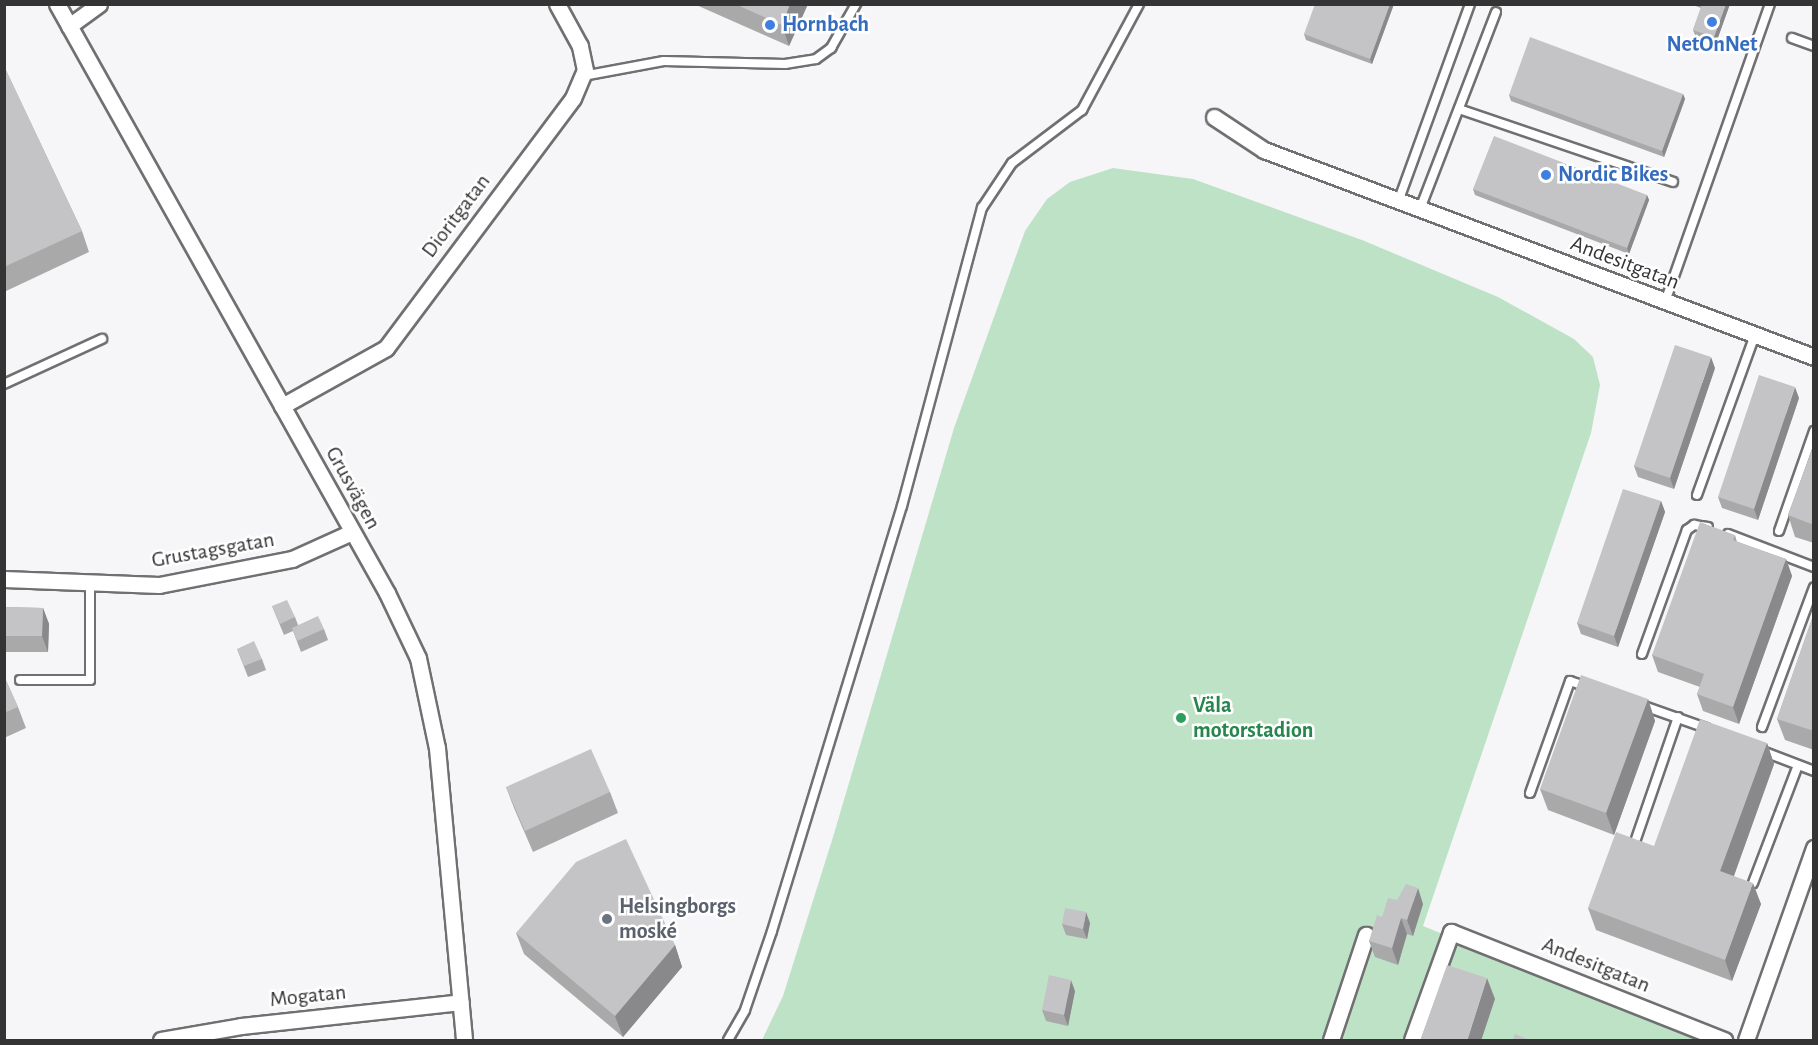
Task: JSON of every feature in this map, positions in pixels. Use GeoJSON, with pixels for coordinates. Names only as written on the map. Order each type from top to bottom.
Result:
{"type":"FeatureCollection","features":[{"type":"Feature","properties":{"kind":"street","name":"Grusvägen"},"geometry":{"type":"LineString","coordinates":[[57,4],[407,632],[427,686],[437,748],[464,1041]]}},
{"type":"Feature","properties":{"kind":"street"},"geometry":{"type":"LineString","coordinates":[[69,26],[99,4]]}},
{"type":"Feature","properties":{"kind":"street"},"geometry":{"type":"LineString","coordinates":[[557,4],[580,46],[585,70],[583,76]]}},
{"type":"Feature","properties":{"kind":"street","name":"Dioritgatan"},"geometry":{"type":"LineString","coordinates":[[282,406],[386,348],[573,98],[583,76]]}},
{"type":"Feature","properties":{"kind":"street","name":"Andesitgatan"},"geometry":{"type":"LineString","coordinates":[[1214,117],[1264,150],[1814,357]]}},
{"type":"Feature","properties":{"kind":"street","name":"Grustagsgatan"},"geometry":{"type":"LineString","coordinates":[[4,579],[149,586],[224,574],[308,554],[352,532]]}},
{"type":"Feature","properties":{"kind":"street"},"geometry":{"type":"LineString","coordinates":[[1746,1041],[1814,848]]}},
{"type":"Feature","properties":{"kind":"street","name":"Andesitgatan"},"geometry":{"type":"LineString","coordinates":[[1412,1041],[1451,932],[1725,1041]]}},
{"type":"Feature","properties":{"kind":"street"},"geometry":{"type":"LineString","coordinates":[[1331,1041],[1366,935]]}},
{"type":"Feature","properties":{"kind":"street","name":"Mogatan"},"geometry":{"type":"LineString","coordinates":[[161,1041],[241,1026],[460,1002]]}},
{"type":"Feature","properties":{"kind":"lane"},"geometry":{"type":"LineString","coordinates":[[583,76],[664,60],[785,64],[816,59],[831,48],[856,4]]}},
{"type":"Feature","properties":{"kind":"lane"},"geometry":{"type":"LineString","coordinates":[[728,1041],[745,1010],[772,931],[902,506],[982,208],[1012,163],[1082,110],[1139,4]]}},
{"type":"Feature","properties":{"kind":"lane"},"geometry":{"type":"LineString","coordinates":[[1398,202],[1470,4]]}},
{"type":"Feature","properties":{"kind":"lane"},"geometry":{"type":"LineString","coordinates":[[1665,302],[1770,4]]}},
{"type":"Feature","properties":{"kind":"lane"},"geometry":{"type":"LineString","coordinates":[[1420,209],[1496,12]]}},
{"type":"Feature","properties":{"kind":"lane"},"geometry":{"type":"LineString","coordinates":[[1792,38],[1814,46]]}},
{"type":"Feature","properties":{"kind":"lane"},"geometry":{"type":"LineString","coordinates":[[1459,109],[1673,182]]}},
{"type":"Feature","properties":{"kind":"lane"},"geometry":{"type":"LineString","coordinates":[[1697,495],[1755,335]]}},
{"type":"Feature","properties":{"kind":"lane"},"geometry":{"type":"LineString","coordinates":[[4,384],[102,339]]}},
{"type":"Feature","properties":{"kind":"lane"},"geometry":{"type":"LineString","coordinates":[[1779,531],[1814,431]]}},
{"type":"Feature","properties":{"kind":"lane"},"geometry":{"type":"LineString","coordinates":[[1642,654],[1687,530],[1694,525],[1745,540],[1814,567]]}},
{"type":"Feature","properties":{"kind":"lane"},"geometry":{"type":"LineString","coordinates":[[20,680],[90,680],[90,583]]}},
{"type":"Feature","properties":{"kind":"lane"},"geometry":{"type":"LineString","coordinates":[[1762,727],[1814,586]]}},
{"type":"Feature","properties":{"kind":"lane"},"geometry":{"type":"LineString","coordinates":[[1530,793],[1570,681],[1592,689]]}},
{"type":"Feature","properties":{"kind":"lane"},"geometry":{"type":"LineString","coordinates":[[1635,703],[1711,730]]}},
{"type":"Feature","properties":{"kind":"lane"},"geometry":{"type":"LineString","coordinates":[[1636,839],[1678,717]]}},
{"type":"Feature","properties":{"kind":"lane"},"geometry":{"type":"LineString","coordinates":[[1755,748],[1814,771]]}},
{"type":"Feature","properties":{"kind":"lane"},"geometry":{"type":"LineString","coordinates":[[1754,883],[1798,765]]}},
{"type":"Feature","properties":{"kind":"green space","name":"Väla motorstadion"},"geometry":{"type":"Polygon","coordinates":[[[1113,168],[1193,179],[1362,240],[1498,297],[1574,339],[1593,357],[1600,385],[1591,433],[1423,926],[1698,1037],[1696,1040],[762,1040],[783,996],[833,837],[954,428],[1025,231],[1047,199],[1070,182],[1113,168]]]}},
{"type":"Feature","properties":{"kind":"building"},"geometry":{"type":"Polygon","coordinates":[[[735,4],[790,4],[782,25],[735,4]]]}},
{"type":"Feature","properties":{"kind":"building"},"geometry":{"type":"Polygon","coordinates":[[[1315,4],[1390,4],[1370,59],[1304,34],[1315,4]]]}},
{"type":"Feature","properties":{"kind":"building","name":"NetOnNet"},"geometry":{"type":"Polygon","coordinates":[[[1702,4],[1726,4],[1714,37],[1693,30],[1702,4]]]}},
{"type":"Feature","properties":{"kind":"building"},"geometry":{"type":"Polygon","coordinates":[[[1530,37],[1683,94],[1662,151],[1509,95],[1530,37]]]}},
{"type":"Feature","properties":{"kind":"building"},"geometry":{"type":"Polygon","coordinates":[[[4,66],[82,231],[4,267],[4,66]]]}},
{"type":"Feature","properties":{"kind":"building"},"geometry":{"type":"Polygon","coordinates":[[[1494,136],[1647,195],[1627,248],[1473,189],[1494,136]]]}},
{"type":"Feature","properties":{"kind":"building"},"geometry":{"type":"Polygon","coordinates":[[[1675,345],[1711,357],[1670,478],[1634,466],[1675,345]]]}},
{"type":"Feature","properties":{"kind":"building"},"geometry":{"type":"Polygon","coordinates":[[[1759,375],[1795,387],[1754,509],[1718,497],[1759,375]]]}},
{"type":"Feature","properties":{"kind":"building"},"geometry":{"type":"Polygon","coordinates":[[[1814,444],[1814,525],[1788,515],[1814,444]]]}},
{"type":"Feature","properties":{"kind":"building"},"geometry":{"type":"Polygon","coordinates":[[[1623,489],[1661,501],[1614,636],[1577,623],[1623,489]]]}},
{"type":"Feature","properties":{"kind":"building"},"geometry":{"type":"Polygon","coordinates":[[[1700,522],[1735,535],[1733,540],[1786,559],[1733,707],[1697,694],[1704,674],[1652,655],[1700,522]]]}},
{"type":"Feature","properties":{"kind":"building"},"geometry":{"type":"Polygon","coordinates":[[[287,600],[295,617],[280,624],[272,606],[287,600]]]}},
{"type":"Feature","properties":{"kind":"building"},"geometry":{"type":"Polygon","coordinates":[[[4,607],[43,608],[42,636],[4,636],[4,607]]]}},
{"type":"Feature","properties":{"kind":"building"},"geometry":{"type":"Polygon","coordinates":[[[1814,613],[1814,731],[1777,719],[1814,613]]]}},
{"type":"Feature","properties":{"kind":"building"},"geometry":{"type":"Polygon","coordinates":[[[318,616],[324,629],[297,641],[292,628],[318,616]]]}},
{"type":"Feature","properties":{"kind":"building"},"geometry":{"type":"Polygon","coordinates":[[[254,641],[262,659],[244,666],[237,649],[254,641]]]}},
{"type":"Feature","properties":{"kind":"building"},"geometry":{"type":"Polygon","coordinates":[[[1581,675],[1648,699],[1606,813],[1540,789],[1581,675]]]}},
{"type":"Feature","properties":{"kind":"building"},"geometry":{"type":"Polygon","coordinates":[[[4,676],[18,707],[4,713],[4,676]]]}},
{"type":"Feature","properties":{"kind":"building"},"geometry":{"type":"Polygon","coordinates":[[[1700,719],[1767,743],[1720,871],[1753,883],[1725,960],[1588,908],[1616,832],[1654,846],[1700,719]]]}},
{"type":"Feature","properties":{"kind":"building"},"geometry":{"type":"Polygon","coordinates":[[[591,749],[610,792],[525,831],[506,787],[591,749]]]}},
{"type":"Feature","properties":{"kind":"building","name":"Helsingborgs moské"},"geometry":{"type":"Polygon","coordinates":[[[626,839],[675,945],[615,1016],[516,933],[576,862],[626,839]]]}},
{"type":"Feature","properties":{"kind":"building"},"geometry":{"type":"Polygon","coordinates":[[[1406,884],[1418,888],[1407,920],[1401,918],[1392,948],[1369,941],[1377,915],[1382,917],[1388,898],[1397,900],[1406,884]]]}},
{"type":"Feature","properties":{"kind":"building"},"geometry":{"type":"Polygon","coordinates":[[[1065,908],[1086,912],[1083,929],[1062,924],[1065,908]]]}},
{"type":"Feature","properties":{"kind":"building"},"geometry":{"type":"Polygon","coordinates":[[[1447,965],[1487,978],[1467,1041],[1420,1041],[1447,965]]]}},
{"type":"Feature","properties":{"kind":"building"},"geometry":{"type":"Polygon","coordinates":[[[1049,975],[1071,980],[1064,1015],[1042,1010],[1049,975]]]}},
{"type":"Feature","properties":{"kind":"building"},"geometry":{"type":"Polygon","coordinates":[[[1515,1034],[1532,1041],[1512,1041],[1515,1034]]]}},
{"type":"Feature","properties":{"kind":"place","name":"NetOnNet"},"geometry":{"type":"Point","coordinates":[1712,22]}},
{"type":"Feature","properties":{"kind":"place","name":"Hornbach"},"geometry":{"type":"Point","coordinates":[770,25]}},
{"type":"Feature","properties":{"kind":"place","name":"Nordic Bikes"},"geometry":{"type":"Point","coordinates":[1546,175]}},
{"type":"Feature","properties":{"kind":"place","name":"Väla motorstadion"},"geometry":{"type":"Point","coordinates":[1181,718]}},
{"type":"Feature","properties":{"kind":"place","name":"Helsingborgs moské"},"geometry":{"type":"Point","coordinates":[607,919]}}]}
